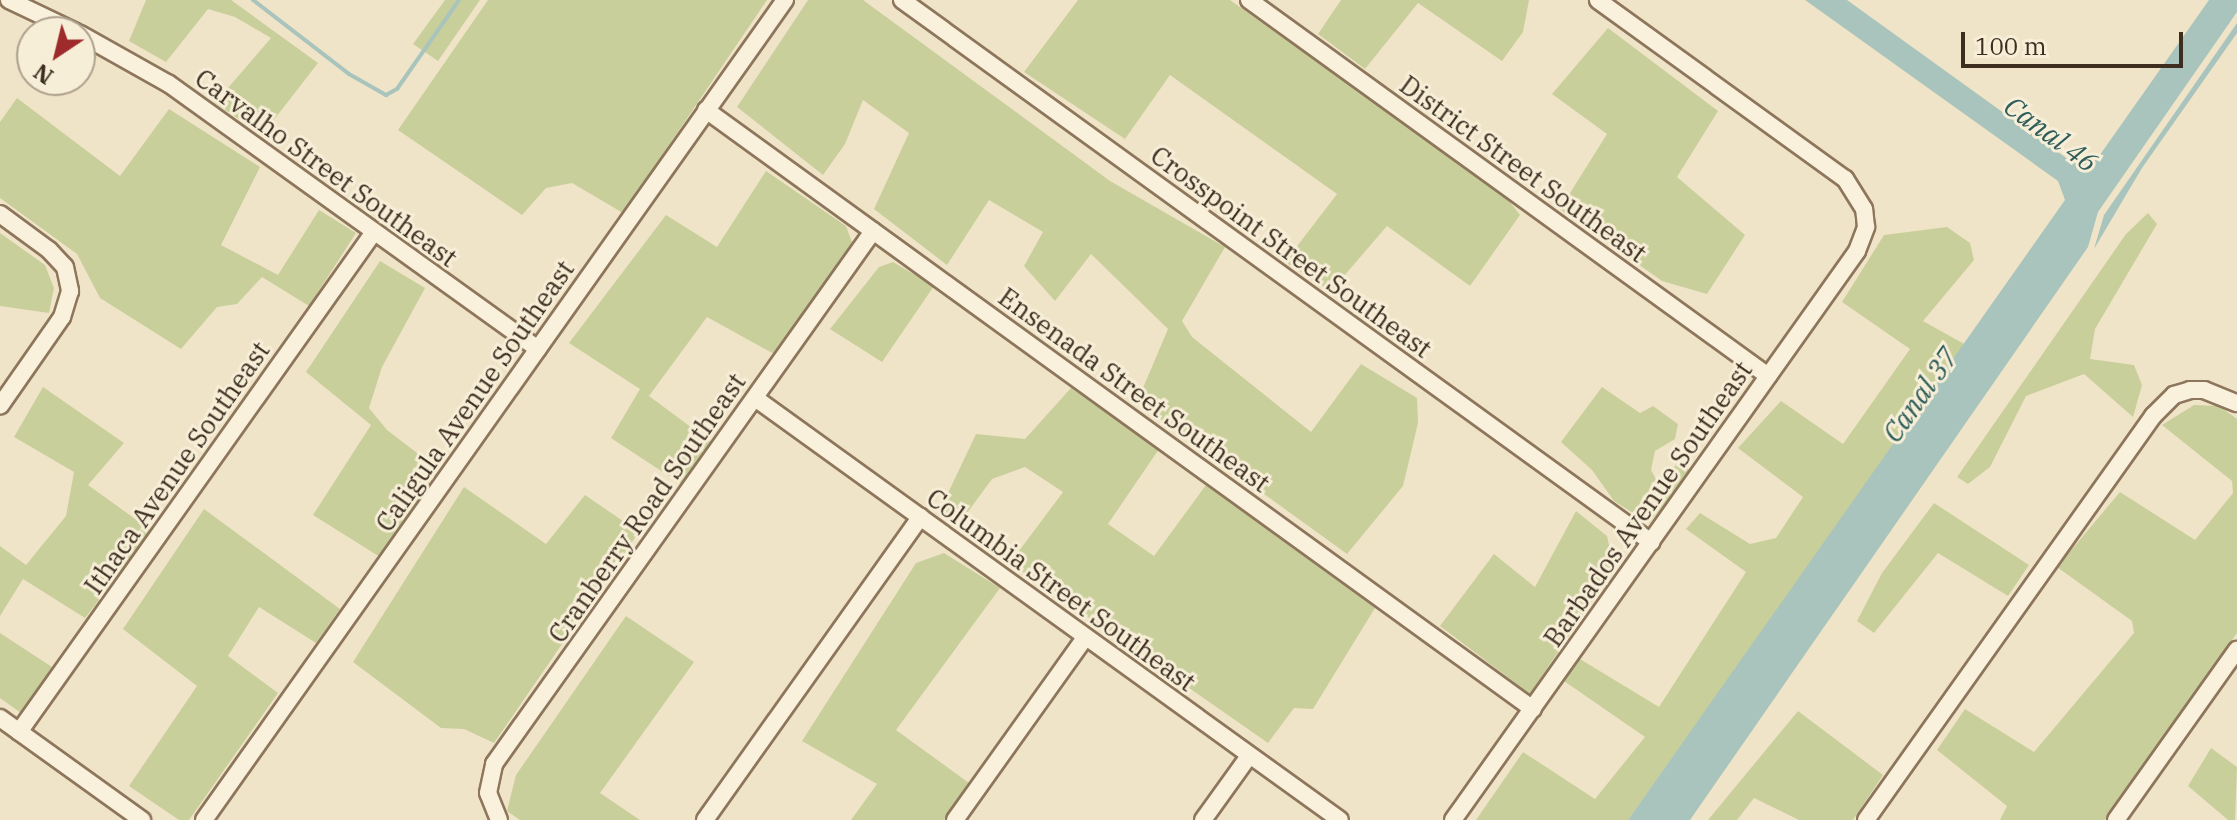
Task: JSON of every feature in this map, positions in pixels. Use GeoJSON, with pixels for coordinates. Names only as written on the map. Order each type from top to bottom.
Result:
{"type":"FeatureCollection","features":[{"type":"Feature","properties":{"kind":"street","name":"Carvalho Street Southeast"},"geometry":{"type":"LineString","coordinates":[[9,0],[42,16]]}},
{"type":"Feature","properties":{"kind":"street","name":"Caligula Avenue Southeast"},"geometry":{"type":"LineString","coordinates":[[204,820],[785,0]]}},
{"type":"Feature","properties":{"kind":"street","name":"Crosspoint Street Southeast"},"geometry":{"type":"LineString","coordinates":[[902,0],[1651,542]]}},
{"type":"Feature","properties":{"kind":"street","name":"District Street Southeast"},"geometry":{"type":"LineString","coordinates":[[1249,0],[1768,376]]}},
{"type":"Feature","properties":{"kind":"street","name":"Barbados Avenue Southeast"},"geometry":{"type":"LineString","coordinates":[[1453,820],[1857,251],[1866,227],[1864,209],[1845,179],[1598,0]]}},
{"type":"Feature","properties":{"kind":"street","name":"Carvalho Street Southeast"},"geometry":{"type":"LineString","coordinates":[[96,43],[169,84],[538,349]]}},
{"type":"Feature","properties":{"kind":"street","name":"Ensenada Street Southeast"},"geometry":{"type":"LineString","coordinates":[[706,110],[1533,709]]}},
{"type":"Feature","properties":{"kind":"street"},"geometry":{"type":"LineString","coordinates":[[0,214],[49,250],[65,267],[70,291],[62,317],[0,406]]}},
{"type":"Feature","properties":{"kind":"street","name":"Cranberry Road Southeast"},"geometry":{"type":"LineString","coordinates":[[499,820],[488,793],[494,764],[873,231]]}},
{"type":"Feature","properties":{"kind":"street","name":"Ithaca Avenue Southeast"},"geometry":{"type":"LineString","coordinates":[[19,732],[374,232]]}},
{"type":"Feature","properties":{"kind":"street"},"geometry":{"type":"LineString","coordinates":[[1866,820],[2153,416],[2174,395],[2190,390],[2204,390],[2237,403]]}},
{"type":"Feature","properties":{"kind":"street","name":"Columbia Street Southeast"},"geometry":{"type":"LineString","coordinates":[[755,398],[1340,820]]}},
{"type":"Feature","properties":{"kind":"street"},"geometry":{"type":"LineString","coordinates":[[705,820],[920,517]]}},
{"type":"Feature","properties":{"kind":"street"},"geometry":{"type":"LineString","coordinates":[[955,820],[1085,638]]}},
{"type":"Feature","properties":{"kind":"street"},"geometry":{"type":"LineString","coordinates":[[2116,820],[2237,650]]}},
{"type":"Feature","properties":{"kind":"street"},"geometry":{"type":"LineString","coordinates":[[0,718],[142,820]]}},
{"type":"Feature","properties":{"kind":"street"},"geometry":{"type":"LineString","coordinates":[[1203,820],[1249,756]]}},
{"type":"Feature","properties":{"kind":"green space"},"geometry":{"type":"Polygon","coordinates":[[[146,0],[231,0],[318,63],[262,135],[215,103],[271,38],[235,17],[208,9],[166,62],[129,41],[146,0]]]}},
{"type":"Feature","properties":{"kind":"green space"},"geometry":{"type":"Polygon","coordinates":[[[445,0],[480,0],[438,61],[413,44],[445,0]]]}},
{"type":"Feature","properties":{"kind":"green space"},"geometry":{"type":"Polygon","coordinates":[[[488,0],[767,0],[623,213],[572,183],[546,188],[522,215],[398,130],[488,0]]]}},
{"type":"Feature","properties":{"kind":"green space"},"geometry":{"type":"Polygon","coordinates":[[[808,0],[863,0],[1110,181],[1225,247],[1182,321],[1192,337],[1311,432],[1361,364],[1417,398],[1418,423],[1403,486],[1347,554],[1137,402],[1168,329],[1091,254],[1055,301],[1024,266],[1043,232],[989,200],[947,265],[874,209],[909,133],[863,100],[845,144],[823,175],[737,107],[808,0]]]}},
{"type":"Feature","properties":{"kind":"green space"},"geometry":{"type":"Polygon","coordinates":[[[1078,0],[1230,0],[1505,196],[1520,215],[1470,286],[1387,226],[1331,291],[1285,262],[1337,194],[1170,75],[1125,139],[1024,72],[1078,0]]]}},
{"type":"Feature","properties":{"kind":"green space"},"geometry":{"type":"Polygon","coordinates":[[[1341,0],[1529,0],[1523,32],[1502,61],[1418,3],[1365,69],[1318,34],[1341,0]]]}},
{"type":"Feature","properties":{"kind":"green space"},"geometry":{"type":"Polygon","coordinates":[[[1608,28],[1718,111],[1677,177],[1745,235],[1707,294],[1662,281],[1560,209],[1607,134],[1552,94],[1608,28]]]}},
{"type":"Feature","properties":{"kind":"green space"},"geometry":{"type":"Polygon","coordinates":[[[17,98],[120,176],[169,109],[260,167],[221,245],[278,275],[319,210],[356,233],[309,306],[262,277],[237,304],[217,307],[181,349],[100,298],[77,254],[0,198],[0,122],[17,98]]]}},
{"type":"Feature","properties":{"kind":"green space"},"geometry":{"type":"Polygon","coordinates":[[[766,171],[846,226],[853,245],[776,355],[707,317],[649,396],[711,442],[681,484],[611,438],[640,389],[569,343],[666,215],[717,247],[766,171]]]}},
{"type":"Feature","properties":{"kind":"green space"},"geometry":{"type":"Polygon","coordinates":[[[2148,213],[2157,224],[2095,329],[2090,359],[2134,365],[2142,385],[2133,417],[2084,374],[2026,396],[1990,467],[1968,484],[1957,477],[2126,234],[2148,213]]]}},
{"type":"Feature","properties":{"kind":"green space"},"geometry":{"type":"Polygon","coordinates":[[[1947,227],[1970,243],[1974,260],[1923,321],[1966,345],[1628,820],[1476,820],[1523,752],[1595,799],[1645,737],[1564,681],[1580,659],[1659,707],[1746,572],[1686,529],[1700,513],[1750,544],[1776,538],[1803,497],[1738,448],[1781,401],[1843,444],[1910,349],[1842,302],[1884,235],[1947,227]]]}},
{"type":"Feature","properties":{"kind":"green space"},"geometry":{"type":"Polygon","coordinates":[[[0,233],[45,265],[54,288],[49,313],[0,306],[0,233]]]}},
{"type":"Feature","properties":{"kind":"green space"},"geometry":{"type":"Polygon","coordinates":[[[380,261],[425,288],[382,367],[369,408],[387,430],[438,469],[380,557],[313,515],[371,425],[306,372],[380,261]]]}},
{"type":"Feature","properties":{"kind":"green space"},"geometry":{"type":"Polygon","coordinates":[[[893,262],[934,286],[882,362],[830,329],[879,267],[893,262]]]}},
{"type":"Feature","properties":{"kind":"green space"},"geometry":{"type":"Polygon","coordinates":[[[43,387],[124,443],[88,485],[152,531],[85,618],[23,579],[0,616],[0,546],[26,565],[66,516],[74,472],[14,437],[43,387]]]}},
{"type":"Feature","properties":{"kind":"green space"},"geometry":{"type":"Polygon","coordinates":[[[1602,387],[1640,413],[1653,406],[1678,424],[1675,439],[1655,451],[1651,470],[1660,487],[1677,463],[1693,471],[1649,523],[1614,501],[1592,470],[1561,442],[1602,387]]]}},
{"type":"Feature","properties":{"kind":"green space"},"geometry":{"type":"Polygon","coordinates":[[[1071,388],[1159,449],[1108,524],[1154,556],[1206,485],[1375,608],[1313,709],[1294,708],[1268,743],[1010,563],[1063,492],[1025,467],[992,479],[959,524],[939,512],[976,434],[1025,439],[1071,388]]]}},
{"type":"Feature","properties":{"kind":"green space"},"geometry":{"type":"Polygon","coordinates":[[[2194,405],[2219,406],[2237,419],[2237,633],[2105,820],[2000,820],[2007,806],[1937,750],[1965,709],[2034,752],[2134,633],[2132,621],[2057,567],[2120,492],[2195,540],[2233,493],[2232,481],[2162,425],[2194,405]]]}},
{"type":"Feature","properties":{"kind":"green space"},"geometry":{"type":"Polygon","coordinates":[[[464,487],[546,544],[585,495],[639,532],[494,743],[464,729],[441,728],[353,662],[464,487]]]}},
{"type":"Feature","properties":{"kind":"green space"},"geometry":{"type":"Polygon","coordinates":[[[1934,503],[2029,565],[2008,596],[1938,553],[1874,633],[1857,621],[1882,573],[1934,503]]]}},
{"type":"Feature","properties":{"kind":"green space"},"geometry":{"type":"Polygon","coordinates":[[[204,509],[340,609],[316,643],[259,607],[228,656],[278,693],[189,820],[179,820],[129,786],[197,686],[123,629],[204,509]]]}},
{"type":"Feature","properties":{"kind":"green space"},"geometry":{"type":"Polygon","coordinates":[[[1576,511],[1607,536],[1614,568],[1530,694],[1440,626],[1494,554],[1535,587],[1576,511]]]}},
{"type":"Feature","properties":{"kind":"green space"},"geometry":{"type":"Polygon","coordinates":[[[944,553],[1000,588],[896,730],[969,783],[944,820],[851,820],[877,784],[802,741],[916,563],[944,553]]]}},
{"type":"Feature","properties":{"kind":"green space"},"geometry":{"type":"Polygon","coordinates":[[[626,616],[694,662],[600,793],[640,820],[520,820],[507,811],[516,775],[626,616]]]}},
{"type":"Feature","properties":{"kind":"green space"},"geometry":{"type":"Polygon","coordinates":[[[0,633],[52,667],[21,713],[0,698],[0,633]]]}},
{"type":"Feature","properties":{"kind":"green space"},"geometry":{"type":"Polygon","coordinates":[[[1798,711],[1883,775],[1853,820],[1799,820],[1754,798],[1737,820],[1708,820],[1798,711]]]}},
{"type":"Feature","properties":{"kind":"green space"},"geometry":{"type":"Polygon","coordinates":[[[2211,748],[2237,767],[2235,820],[2228,820],[2188,786],[2211,748]]]}},
{"type":"Feature","properties":{"kind":"water"},"geometry":{"type":"Polygon","coordinates":[[[1805,0],[1847,0],[2069,160],[2097,159],[2209,0],[2237,0],[2237,12],[2098,212],[2088,247],[1690,820],[1628,820],[2065,200],[2058,181],[1805,0]]]}},
{"type":"Feature","properties":{"kind":"water"},"geometry":{"type":"Polygon","coordinates":[[[2237,23],[2237,33],[2142,168],[2094,249],[2104,215],[2237,23]]]}},
{"type":"Feature","properties":{"kind":"waterway"},"geometry":{"type":"LineString","coordinates":[[253,0],[349,74],[386,95],[397,89],[459,0]]}},
{"type":"Feature","properties":{"kind":"water label","name":"Canal 46"},"geometry":{"type":"Point","coordinates":[2051,134]}},
{"type":"Feature","properties":{"kind":"water label","name":"Canal 37"},"geometry":{"type":"Point","coordinates":[1920,395]}}]}
